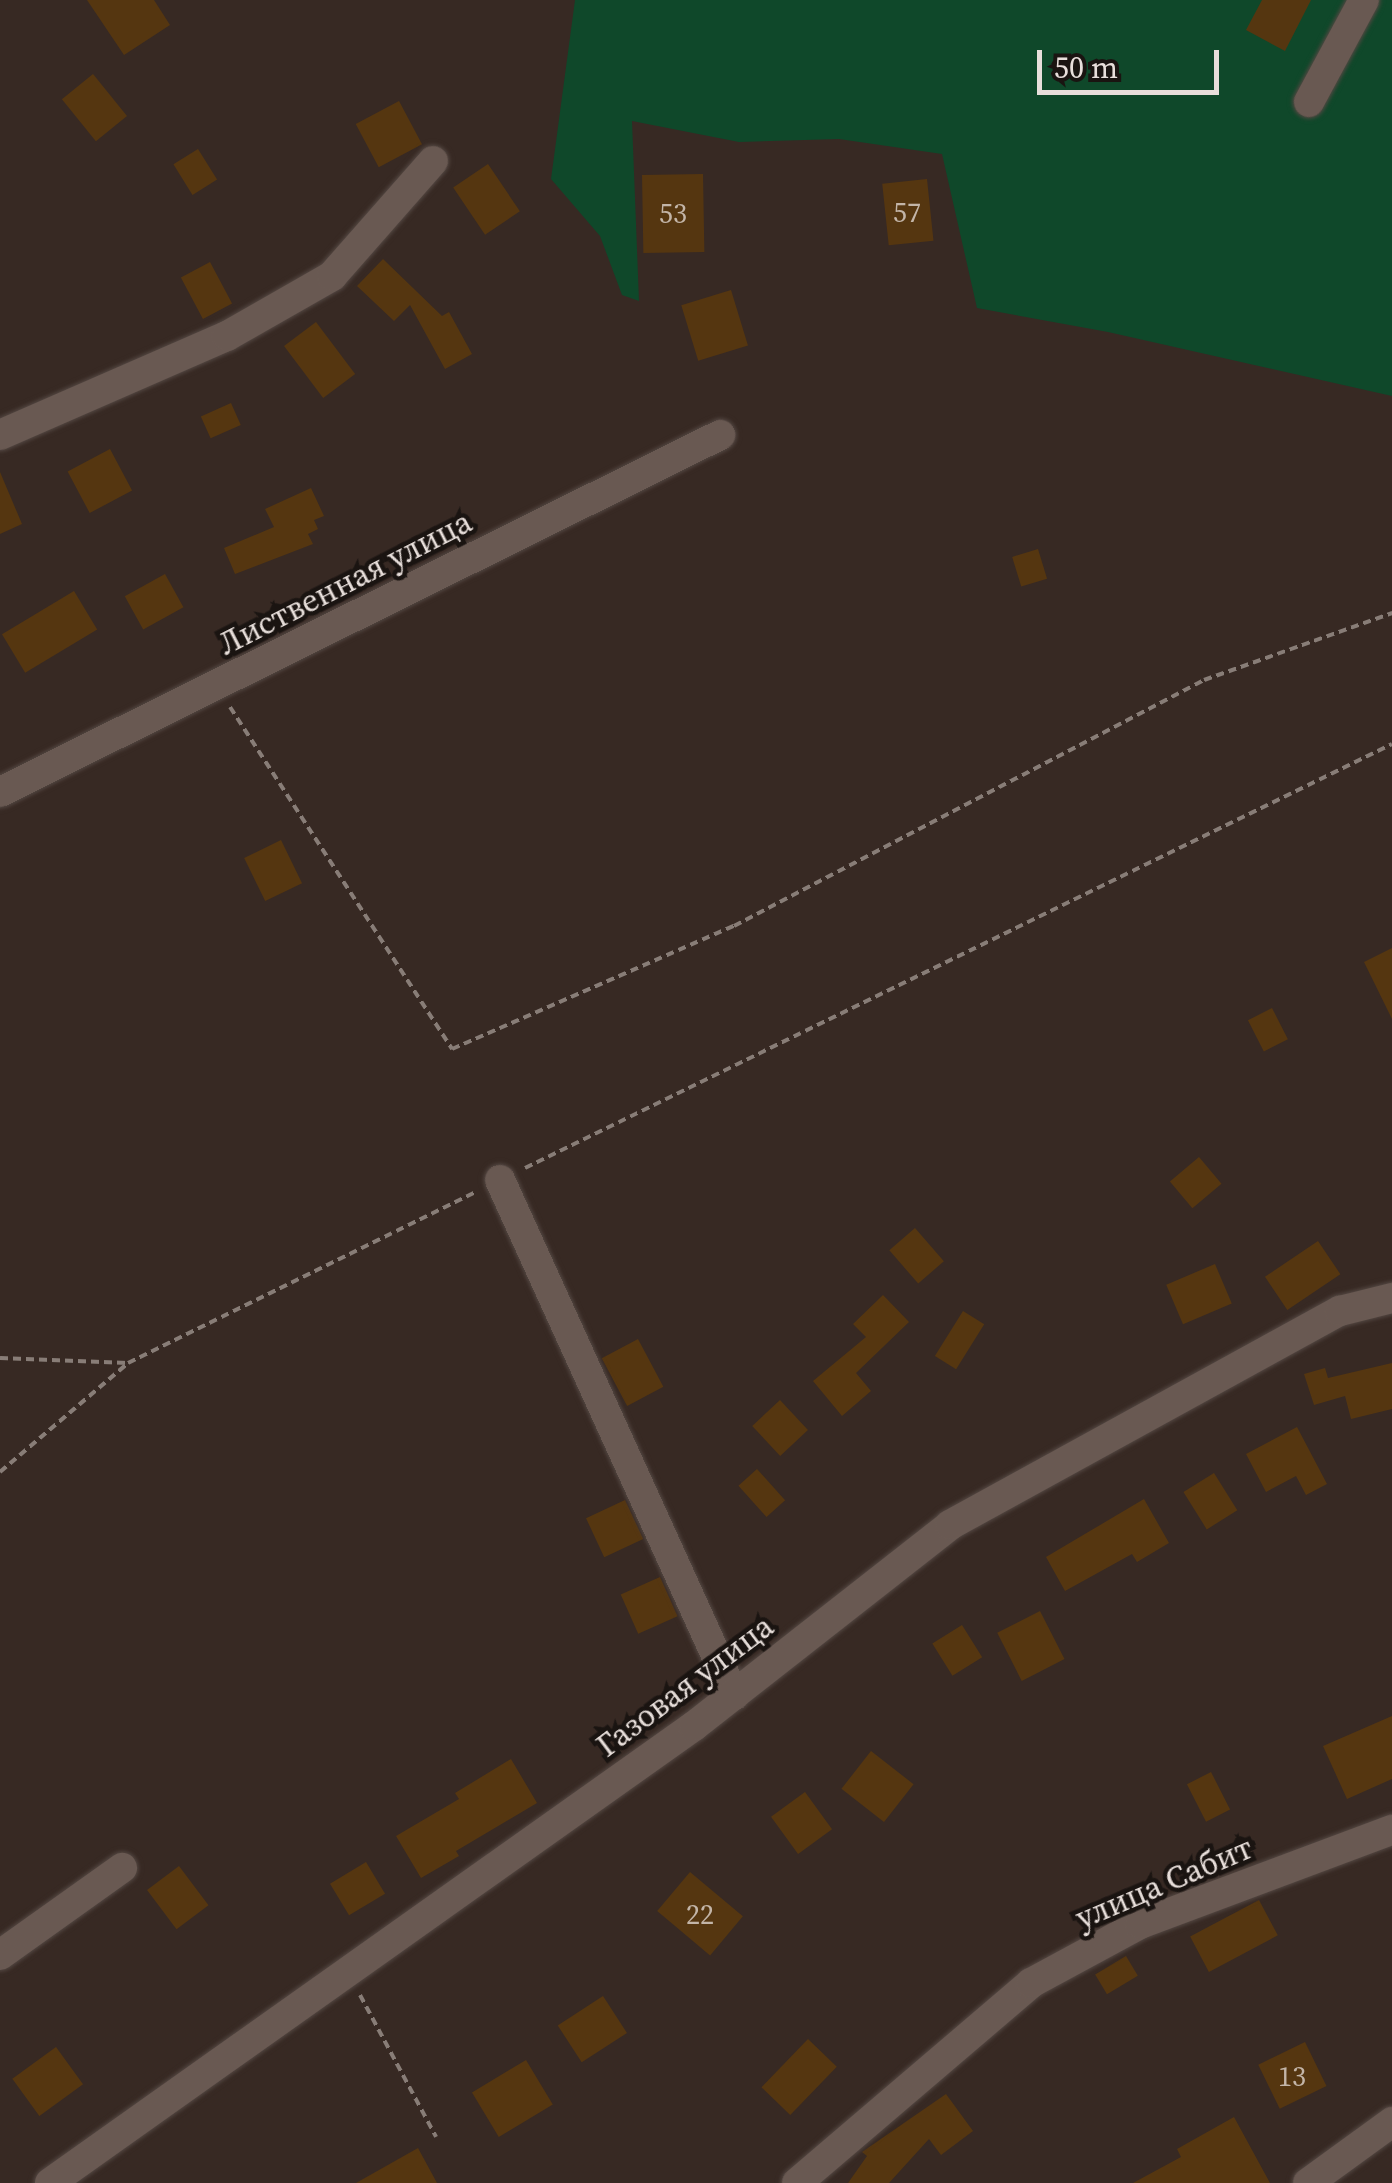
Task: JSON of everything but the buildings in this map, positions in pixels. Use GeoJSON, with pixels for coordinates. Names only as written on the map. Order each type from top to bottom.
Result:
{"type":"FeatureCollection","features":[{"type":"Feature","properties":{"kind":"street"},"geometry":{"type":"LineString","coordinates":[[1309,102],[1364,0]]}},
{"type":"Feature","properties":{"kind":"street"},"geometry":{"type":"LineString","coordinates":[[0,435],[227,336],[332,276],[433,161]]}},
{"type":"Feature","properties":{"kind":"street","name":"Лиственная улица"},"geometry":{"type":"LineString","coordinates":[[0,792],[720,435]]}},
{"type":"Feature","properties":{"kind":"street"},"geometry":{"type":"LineString","coordinates":[[500,1180],[734,1695]]}},
{"type":"Feature","properties":{"kind":"street","name":"Газовая улица"},"geometry":{"type":"LineString","coordinates":[[50,2183],[734,1695],[950,1524],[1340,1311],[1392,1298]]}},
{"type":"Feature","properties":{"kind":"street","name":"улица Сабит"},"geometry":{"type":"LineString","coordinates":[[797,2183],[1030,1983],[1140,1924],[1392,1830]]}},
{"type":"Feature","properties":{"kind":"street"},"geometry":{"type":"LineString","coordinates":[[0,1955],[122,1868]]}},
{"type":"Feature","properties":{"kind":"street"},"geometry":{"type":"LineString","coordinates":[[1308,2183],[1392,2122]]}},
{"type":"Feature","properties":{"kind":"path"},"geometry":{"type":"LineString","coordinates":[[216,686],[452,1048],[734,926],[1204,680],[1392,613]]}},
{"type":"Feature","properties":{"kind":"path"},"geometry":{"type":"LineString","coordinates":[[0,1472],[128,1363],[1392,744]]}},
{"type":"Feature","properties":{"kind":"path"},"geometry":{"type":"LineString","coordinates":[[0,1358],[128,1363]]}},
{"type":"Feature","properties":{"kind":"path"},"geometry":{"type":"LineString","coordinates":[[349,1973],[436,2137]]}},
{"type":"Feature","properties":{"kind":"green space"},"geometry":{"type":"Polygon","coordinates":[[[575,0],[1392,0],[1392,396],[1108,332],[977,308],[942,154],[839,139],[739,142],[632,121],[639,301],[622,295],[600,236],[551,179],[575,0]]]}}]}
